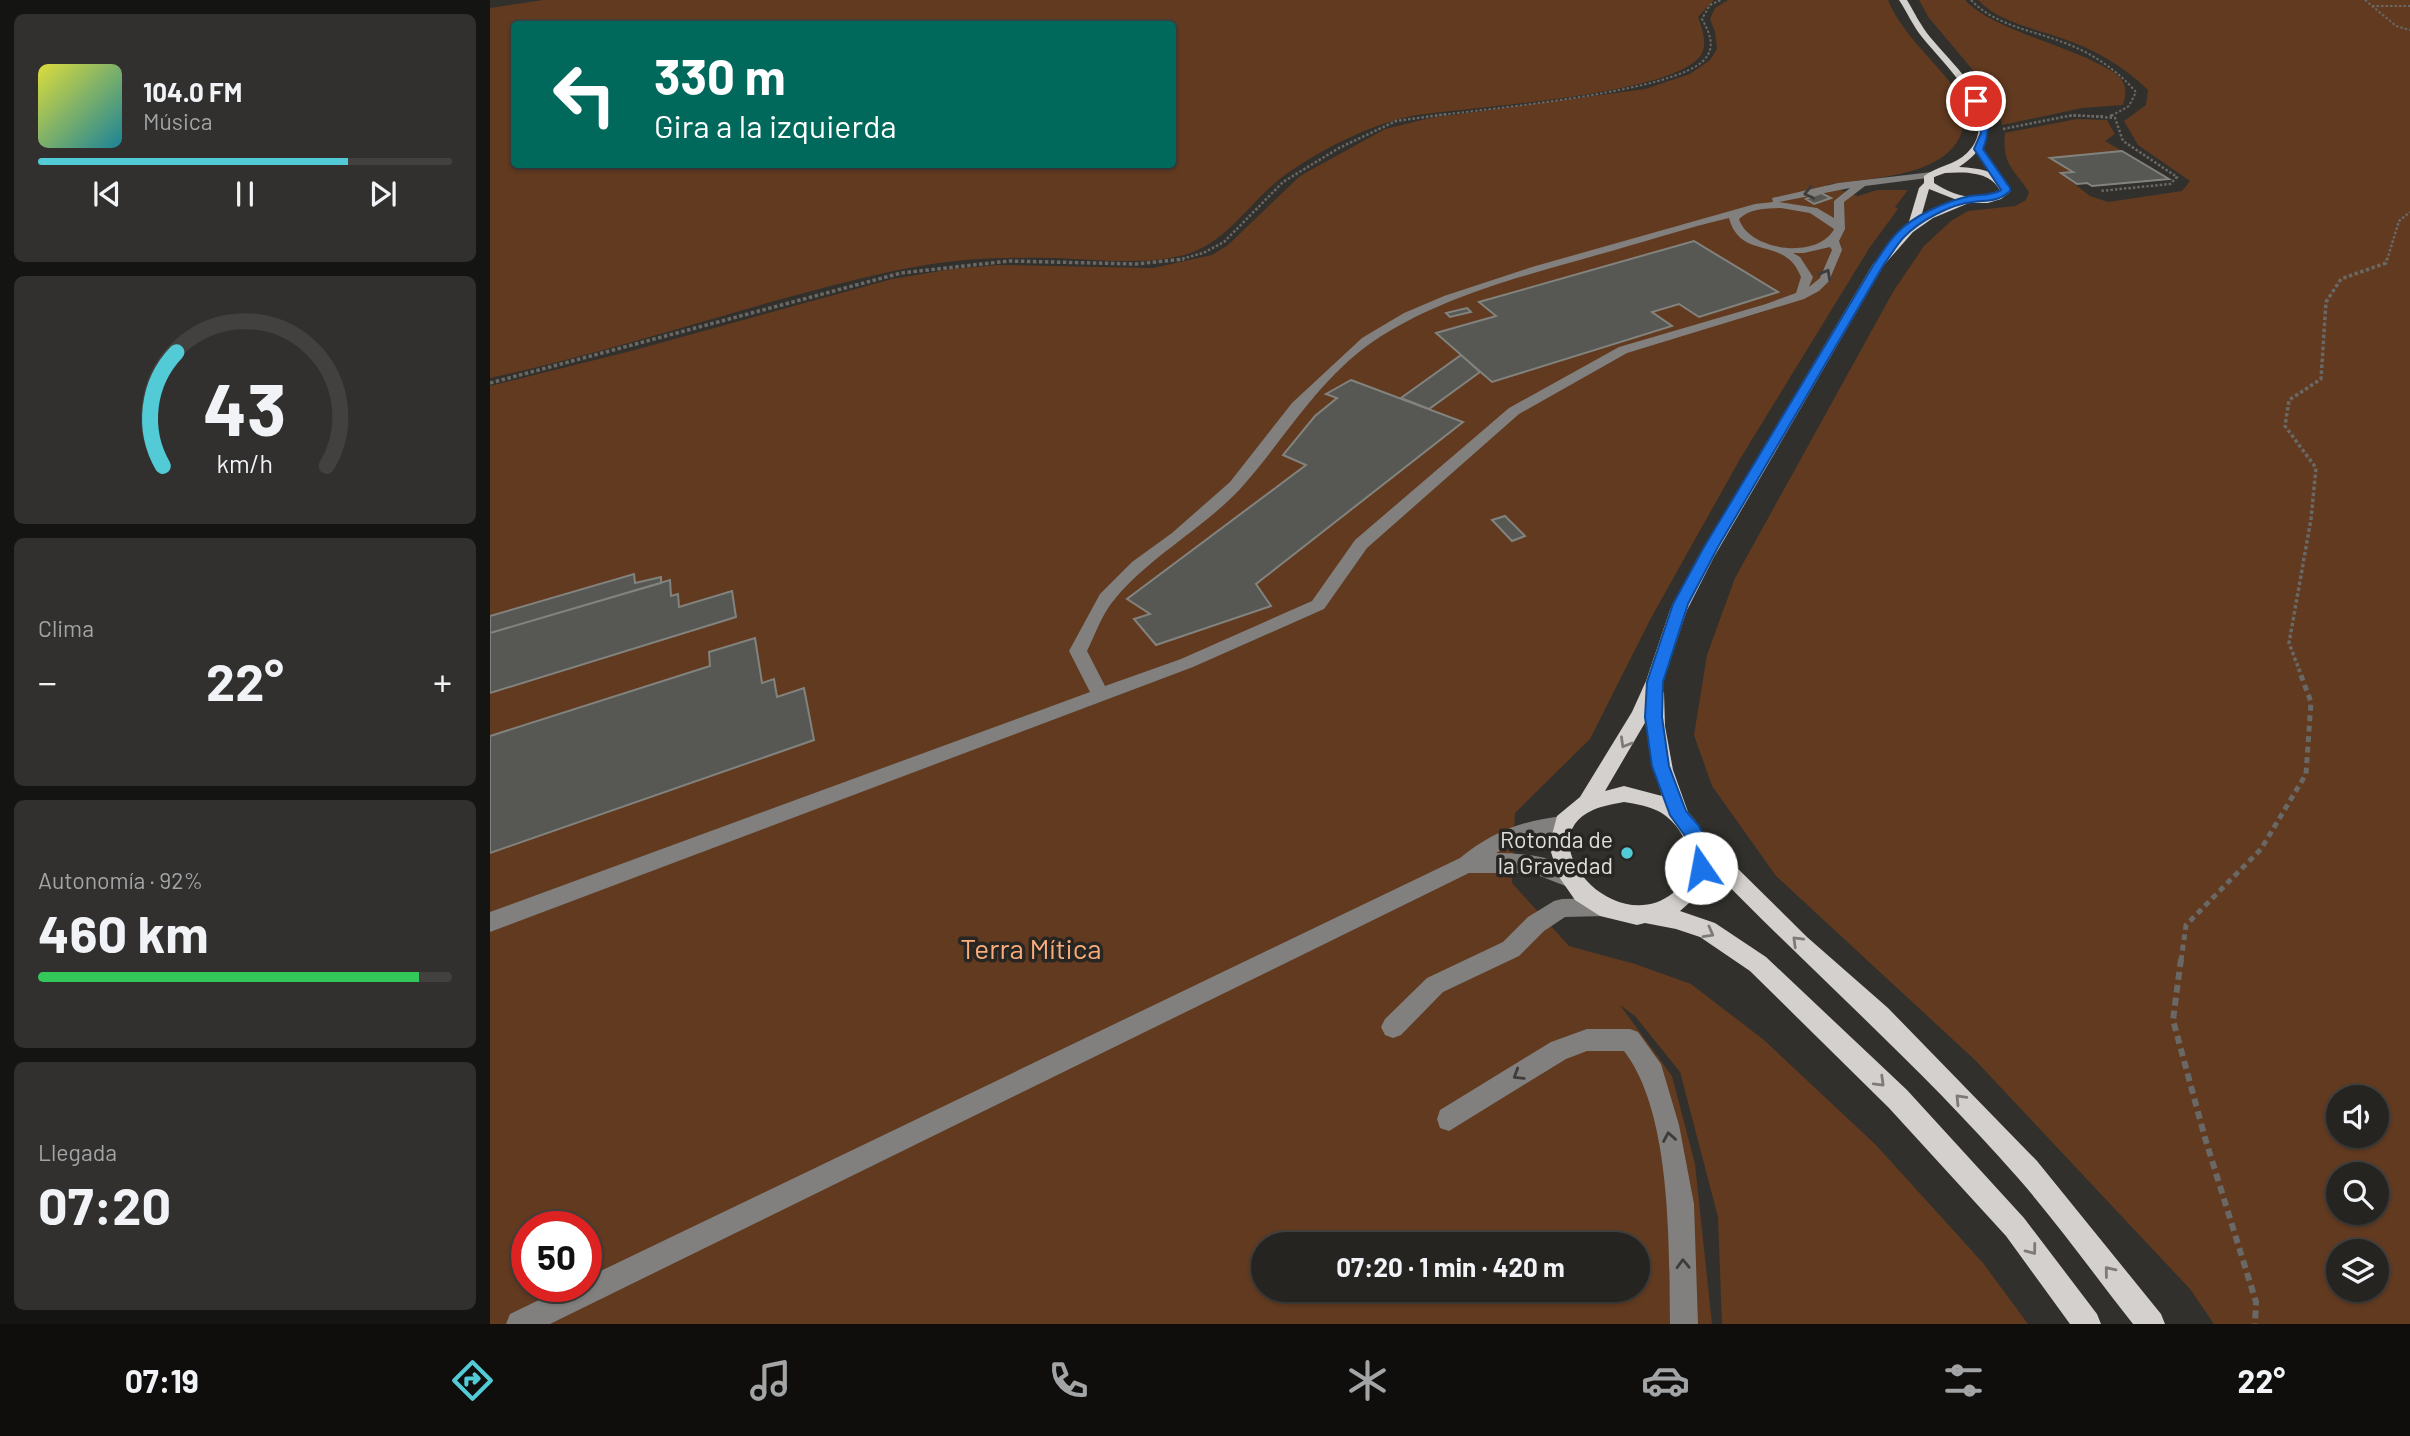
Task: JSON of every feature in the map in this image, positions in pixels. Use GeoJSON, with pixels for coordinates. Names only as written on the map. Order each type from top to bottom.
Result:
{"type":"FeatureCollection","features":[{"type":"Feature","properties":{"kind":"main road"},"geometry":{"type":"LineString","coordinates":[[1903,0],[1924,34],[1968,84],[1985,129],[1980,153],[1948,170],[1930,184],[1913,225]]}},
{"type":"Feature","properties":{"kind":"main road"},"geometry":{"type":"LineString","coordinates":[[1989,167],[2006,188],[2001,196],[1970,199],[1913,225],[1900,235],[1880,264],[1711,547],[1681,604],[1655,682],[1625,745],[1588,801],[1564,824],[1558,841],[1560,860],[1568,878],[1583,894],[1605,907],[1625,913],[1644,913],[1676,919],[1707,930],[1758,964],[1898,1099],[2015,1227],[2087,1324]]}},
{"type":"Feature","properties":{"kind":"main road"},"geometry":{"type":"LineString","coordinates":[[1948,170],[1976,172],[2000,181]]}},
{"type":"Feature","properties":{"kind":"main road"},"geometry":{"type":"LineString","coordinates":[[1930,184],[1970,199]]}},
{"type":"Feature","properties":{"kind":"main road"},"geometry":{"type":"LineString","coordinates":[[1644,913],[1665,909],[1683,899],[1695,885],[1701,868],[1701,850],[1692,831],[1679,815],[1660,766],[1654,717],[1655,682]]}},
{"type":"Feature","properties":{"kind":"main road"},"geometry":{"type":"LineString","coordinates":[[1588,801],[1605,795],[1624,794],[1662,804],[1679,815]]}},
{"type":"Feature","properties":{"kind":"main road"},"geometry":{"type":"LineString","coordinates":[[1701,850],[1720,864],[1799,944],[1880,1016],[2019,1160],[2151,1324]]}},
{"type":"Feature","properties":{"kind":"lane"},"geometry":{"type":"LineString","coordinates":[[1101,695],[1078,651],[1106,598],[1138,566],[1177,537],[1235,485],[1297,407],[1366,341],[1408,316],[1448,298],[1536,269],[1759,206],[1826,189],[1861,184],[1930,184]]}},
{"type":"Feature","properties":{"kind":"lane"},"geometry":{"type":"LineString","coordinates":[[1776,248],[1813,249],[1833,242],[1839,237],[1839,201],[1861,184]]}},
{"type":"Feature","properties":{"kind":"lane"},"geometry":{"type":"LineString","coordinates":[[1759,206],[1786,206],[1813,211],[1827,216],[1840,229]]}},
{"type":"Feature","properties":{"kind":"lane"},"geometry":{"type":"LineString","coordinates":[[1741,212],[1734,218],[1734,226],[1739,233],[1796,259],[1807,277],[1801,297]]}},
{"type":"Feature","properties":{"kind":"lane"},"geometry":{"type":"LineString","coordinates":[[490,922],[1188,663],[1318,605],[1361,544],[1514,411],[1623,350],[1801,297],[1825,279],[1837,250],[1833,242]]}},
{"type":"Feature","properties":{"kind":"lane"},"geometry":{"type":"LineString","coordinates":[[520,1324],[1467,864],[1499,838],[1535,826],[1564,824]]}},
{"type":"Feature","properties":{"kind":"lane"},"geometry":{"type":"LineString","coordinates":[[1467,864],[1526,864],[1561,873],[1568,878]]}},
{"type":"Feature","properties":{"kind":"lane"},"geometry":{"type":"LineString","coordinates":[[1392,1027],[1435,985],[1511,949],[1536,924],[1562,908],[1605,907]]}},
{"type":"Feature","properties":{"kind":"lane"},"geometry":{"type":"LineString","coordinates":[[1449,1119],[1559,1050],[1587,1040],[1630,1040],[1649,1064],[1667,1125],[1681,1205],[1684,1324]]}},
{"type":"Feature","properties":{"kind":"path"},"geometry":{"type":"LineString","coordinates":[[490,383],[901,274],[1009,261],[1136,264],[1175,261],[1203,253],[1224,242],[1283,182],[1339,148],[1396,121],[1642,87],[1674,77],[1708,55],[1711,50],[1710,34],[1702,19],[1710,5],[1721,0]]}},
{"type":"Feature","properties":{"kind":"path"},"geometry":{"type":"LineString","coordinates":[[1970,0],[1993,17],[2074,46],[2123,76],[2136,92],[2129,106],[2110,116],[2057,118],[2004,129],[1985,129]]}},
{"type":"Feature","properties":{"kind":"path"},"geometry":{"type":"LineString","coordinates":[[2365,0],[2396,26],[2410,30]]}},
{"type":"Feature","properties":{"kind":"path"},"geometry":{"type":"LineString","coordinates":[[2371,6],[2410,5]]}},
{"type":"Feature","properties":{"kind":"path"},"geometry":{"type":"LineString","coordinates":[[2100,191],[2169,184],[2177,177],[2123,141],[2115,118],[2110,116]]}},
{"type":"Feature","properties":{"kind":"path"},"geometry":{"type":"LineString","coordinates":[[2255,1324],[2256,1302],[2205,1138],[2173,1020],[2186,925],[2261,849],[2306,774],[2311,702],[2288,643],[2311,519],[2316,468],[2285,426],[2289,400],[2320,379],[2326,302],[2341,279],[2386,263],[2399,221],[2410,212]]}},
{"type":"Feature","properties":{"kind":"green space"},"geometry":{"type":"Polygon","coordinates":[[[543,0],[1714,0],[1698,17],[1704,36],[1703,51],[1683,69],[1652,81],[1612,90],[1567,98],[1412,116],[1379,125],[1344,140],[1295,168],[1269,188],[1224,233],[1199,250],[1184,255],[1135,261],[989,258],[907,268],[833,285],[598,351],[490,378],[490,8],[543,0]]]}},
{"type":"Feature","properties":{"kind":"green space","name":"Terra Mítica"},"geometry":{"type":"Polygon","coordinates":[[[1728,0],[1888,0],[1907,32],[1956,92],[1962,104],[1962,131],[1954,147],[1923,167],[1883,177],[1826,185],[1858,196],[1877,190],[1908,190],[1740,459],[1651,618],[1590,739],[1515,813],[1512,883],[1569,946],[1635,964],[1691,984],[1764,1040],[1876,1145],[1983,1263],[2028,1324],[1722,1324],[1718,1217],[1680,1072],[1635,1016],[1620,1005],[1672,1076],[1695,1164],[1712,1324],[490,1324],[490,386],[631,351],[892,279],[952,269],[999,265],[1153,268],[1212,255],[1228,245],[1300,176],[1385,129],[1430,118],[1645,89],[1690,74],[1710,60],[1717,49],[1710,19],[1715,8],[1728,0]]]}},
{"type":"Feature","properties":{"kind":"green space"},"geometry":{"type":"Polygon","coordinates":[[[1919,0],[1965,0],[2006,26],[2093,61],[2121,79],[2125,92],[2123,105],[2082,108],[2002,125],[1994,95],[1929,18],[1919,0]]]}},
{"type":"Feature","properties":{"kind":"green space"},"geometry":{"type":"Polygon","coordinates":[[[1978,0],[2410,0],[2410,1324],[2214,1324],[2190,1289],[1975,1060],[1776,876],[1712,786],[1694,735],[1707,655],[1735,578],[1893,292],[1924,246],[1951,221],[1968,211],[2015,206],[2026,200],[2029,192],[2007,160],[2005,133],[2077,119],[2107,120],[2115,134],[2105,141],[2122,151],[2051,158],[2073,172],[2062,174],[2090,196],[2108,202],[2182,191],[2190,181],[2138,145],[2124,121],[2146,105],[2148,90],[2138,81],[2093,51],[1995,13],[1978,0]]]}},
{"type":"Feature","properties":{"kind":"building"},"geometry":{"type":"Polygon","coordinates":[[[2122,151],[2169,179],[2092,186],[2087,183],[2077,184],[2061,173],[2073,172],[2050,158],[2122,151]]]}},
{"type":"Feature","properties":{"kind":"building"},"geometry":{"type":"Polygon","coordinates":[[[1821,193],[1831,198],[1814,204],[1806,199],[1821,193]]]}},
{"type":"Feature","properties":{"kind":"building"},"geometry":{"type":"Polygon","coordinates":[[[1694,241],[1778,292],[1699,317],[1679,304],[1652,312],[1672,326],[1492,382],[1436,333],[1496,316],[1479,302],[1694,241]]]}},
{"type":"Feature","properties":{"kind":"building"},"geometry":{"type":"Polygon","coordinates":[[[1467,308],[1471,312],[1450,317],[1446,313],[1467,308]]]}},
{"type":"Feature","properties":{"kind":"building"},"geometry":{"type":"Polygon","coordinates":[[[1461,355],[1480,372],[1429,409],[1401,398],[1461,355]]]}},
{"type":"Feature","properties":{"kind":"building"},"geometry":{"type":"Polygon","coordinates":[[[1351,380],[1463,422],[1256,584],[1271,606],[1156,645],[1134,619],[1150,614],[1127,599],[1306,465],[1283,455],[1315,416],[1337,398],[1326,394],[1351,380]]]}},
{"type":"Feature","properties":{"kind":"building"},"geometry":{"type":"Polygon","coordinates":[[[1505,516],[1525,536],[1512,541],[1492,520],[1505,516]]]}},
{"type":"Feature","properties":{"kind":"building"},"geometry":{"type":"Polygon","coordinates":[[[634,574],[635,583],[661,577],[661,583],[490,633],[490,616],[634,574]]]}},
{"type":"Feature","properties":{"kind":"building"},"geometry":{"type":"Polygon","coordinates":[[[670,580],[671,596],[678,594],[679,607],[732,591],[736,617],[490,693],[490,633],[670,580]]]}},
{"type":"Feature","properties":{"kind":"building"},"geometry":{"type":"Polygon","coordinates":[[[755,638],[762,683],[774,679],[777,697],[804,688],[814,740],[490,853],[490,736],[710,666],[709,652],[755,638]]]}},
{"type":"Feature","properties":{"kind":"place","name":"Rotonda de la Gravedad"},"geometry":{"type":"Point","coordinates":[1627,853]}},
{"type":"Feature","properties":{"kind":"route"},"geometry":{"type":"LineString","coordinates":[[1701,868],[1701,850],[1692,831],[1679,815],[1660,766],[1654,717],[1655,682],[1681,604],[1711,547],[1900,235],[1944,209],[1970,199],[2001,196],[2005,191],[2006,188],[1979,149],[1985,133],[1983,118],[1976,101]]}}]}
